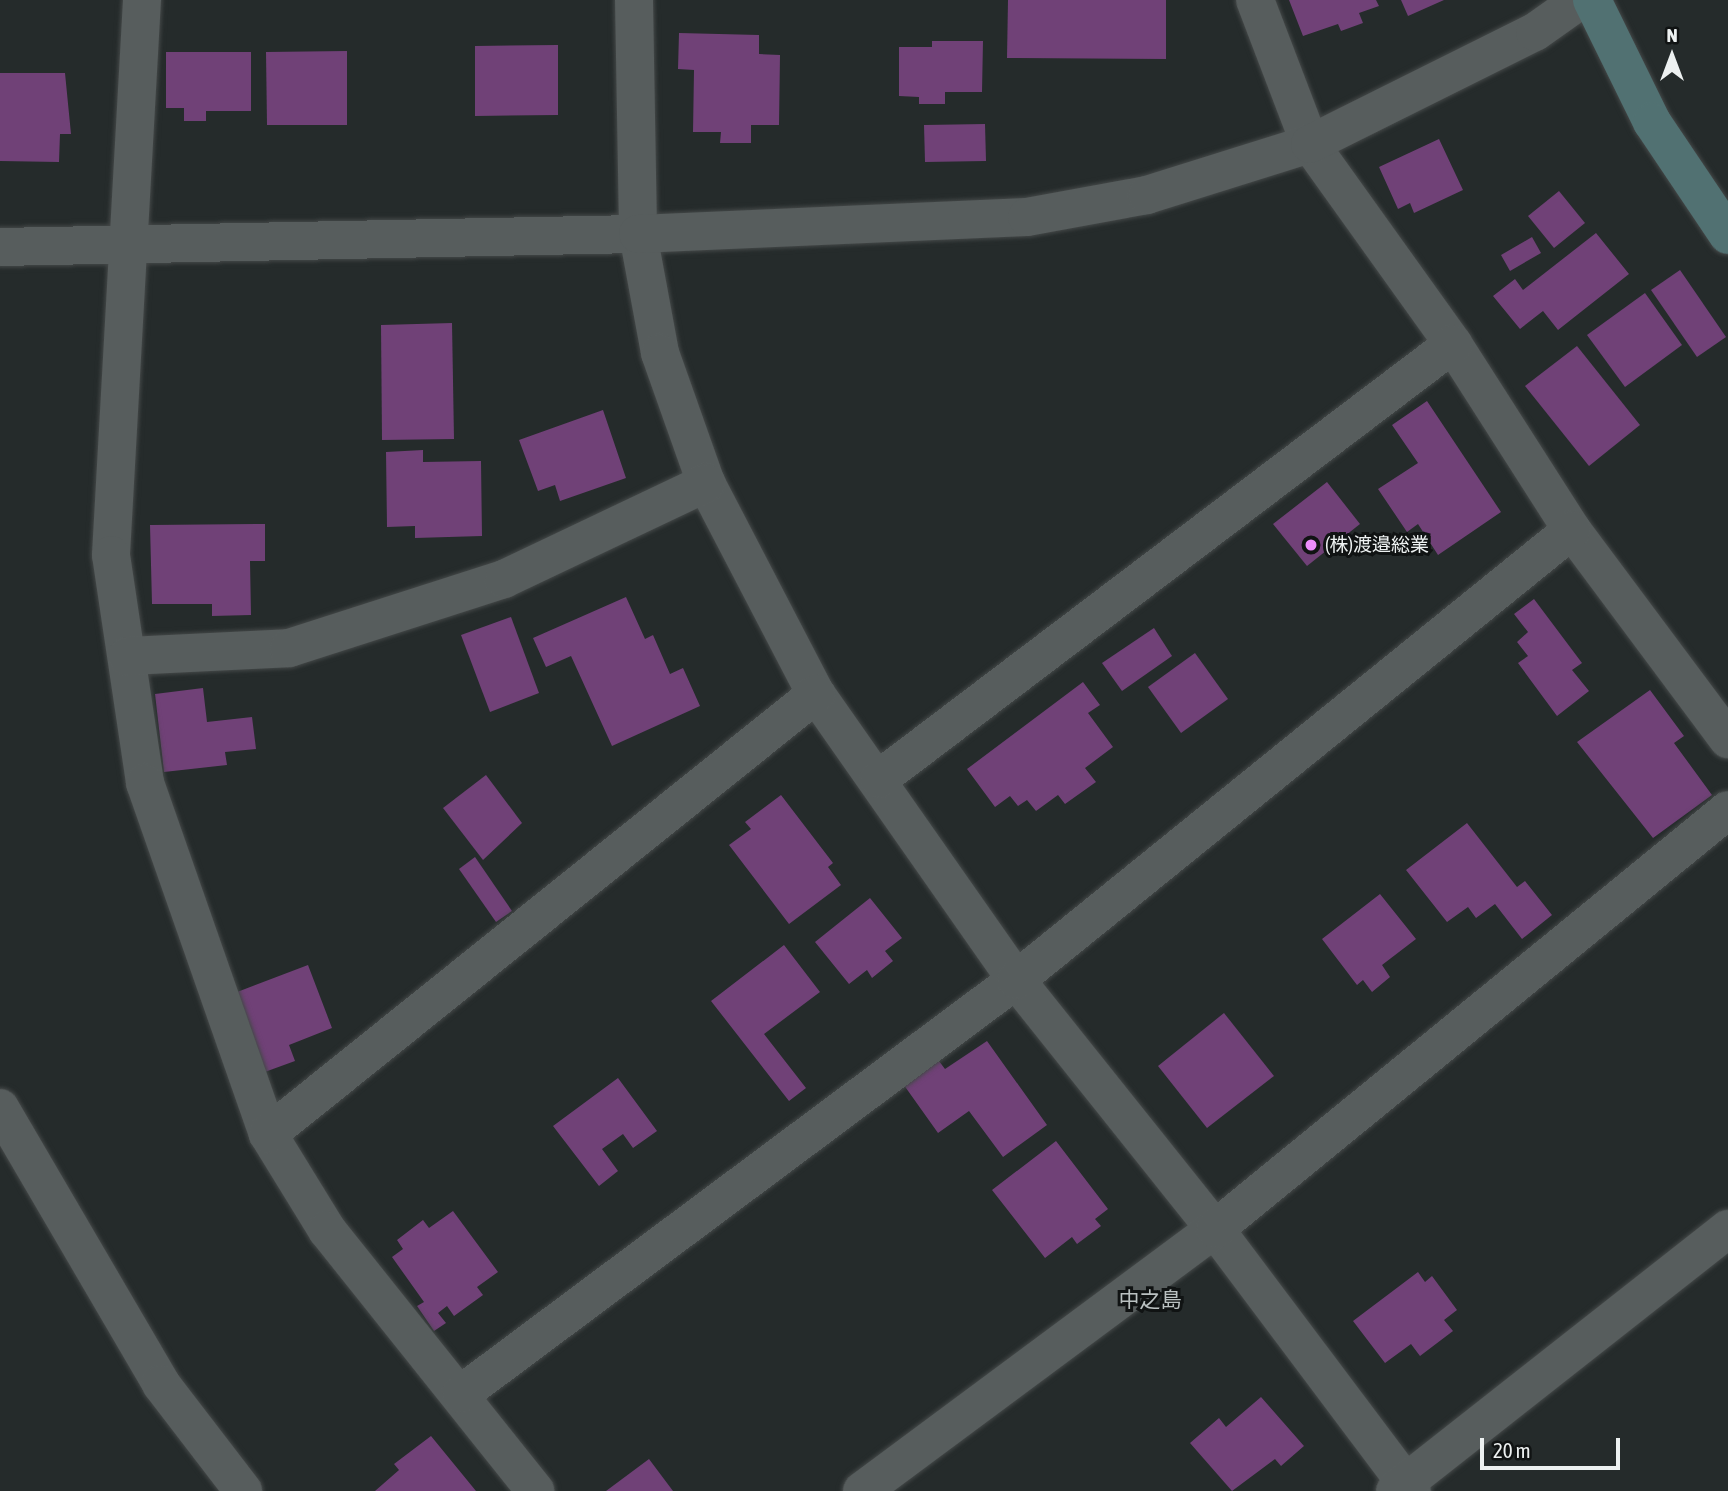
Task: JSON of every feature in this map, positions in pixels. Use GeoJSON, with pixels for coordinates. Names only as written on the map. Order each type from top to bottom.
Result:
{"type":"FeatureCollection","features":[{"type":"Feature","properties":{"kind":"street"},"geometry":{"type":"LineString","coordinates":[[142,0],[131,244],[111,555],[145,783],[268,1134],[327,1230],[461,1394],[535,1491]]}},
{"type":"Feature","properties":{"kind":"street"},"geometry":{"type":"LineString","coordinates":[[635,0],[638,234],[660,353],[706,483],[816,694],[879,779],[1016,980],[1215,1230],[1404,1488],[1728,1229]]}},
{"type":"Feature","properties":{"kind":"street"},"geometry":{"type":"LineString","coordinates":[[1255,0],[1310,144],[1453,344],[1572,530],[1728,739]]}},
{"type":"Feature","properties":{"kind":"street"},"geometry":{"type":"LineString","coordinates":[[0,247],[638,234],[1027,217],[1147,195],[1310,144],[1535,32],[1580,0]]}},
{"type":"Feature","properties":{"kind":"street"},"geometry":{"type":"LineString","coordinates":[[1592,0],[1652,122],[1728,235]]}},
{"type":"Feature","properties":{"kind":"street"},"geometry":{"type":"LineString","coordinates":[[879,779],[1453,344]]}},
{"type":"Feature","properties":{"kind":"street"},"geometry":{"type":"LineString","coordinates":[[127,656],[289,648],[504,579],[706,483]]}},
{"type":"Feature","properties":{"kind":"street"},"geometry":{"type":"LineString","coordinates":[[461,1394],[1016,980],[1572,530]]}},
{"type":"Feature","properties":{"kind":"street"},"geometry":{"type":"LineString","coordinates":[[268,1134],[816,694]]}},
{"type":"Feature","properties":{"kind":"street"},"geometry":{"type":"LineString","coordinates":[[862,1491],[1215,1230],[1728,810]]}},
{"type":"Feature","properties":{"kind":"street"},"geometry":{"type":"LineString","coordinates":[[0,1108],[161,1384],[243,1491]]}},
{"type":"Feature","properties":{"kind":"building"},"geometry":{"type":"Polygon","coordinates":[[[1008,0],[1166,0],[1166,59],[1007,58],[1008,0]]]}},
{"type":"Feature","properties":{"kind":"building"},"geometry":{"type":"Polygon","coordinates":[[[1289,0],[1376,0],[1379,6],[1359,13],[1363,23],[1341,31],[1338,24],[1303,36],[1289,0]]]}},
{"type":"Feature","properties":{"kind":"building"},"geometry":{"type":"Polygon","coordinates":[[[1401,0],[1444,0],[1408,16],[1401,0]]]}},
{"type":"Feature","properties":{"kind":"building"},"geometry":{"type":"Polygon","coordinates":[[[679,33],[759,35],[759,54],[780,55],[779,125],[751,125],[751,143],[720,143],[721,132],[693,132],[694,70],[678,69],[679,33]]]}},
{"type":"Feature","properties":{"kind":"building"},"geometry":{"type":"Polygon","coordinates":[[[932,41],[983,41],[982,92],[945,92],[945,104],[919,104],[919,97],[899,96],[899,47],[932,47],[932,41]]]}},
{"type":"Feature","properties":{"kind":"building"},"geometry":{"type":"Polygon","coordinates":[[[558,45],[558,115],[475,116],[475,46],[558,45]]]}},
{"type":"Feature","properties":{"kind":"building"},"geometry":{"type":"Polygon","coordinates":[[[347,51],[347,125],[267,125],[266,52],[347,51]]]}},
{"type":"Feature","properties":{"kind":"building"},"geometry":{"type":"Polygon","coordinates":[[[166,52],[251,52],[251,111],[206,111],[206,121],[184,121],[184,108],[166,108],[166,52]]]}},
{"type":"Feature","properties":{"kind":"building"},"geometry":{"type":"Polygon","coordinates":[[[0,73],[65,73],[71,134],[60,134],[59,162],[0,161],[0,73]]]}},
{"type":"Feature","properties":{"kind":"building"},"geometry":{"type":"Polygon","coordinates":[[[985,124],[986,161],[925,162],[924,125],[985,124]]]}},
{"type":"Feature","properties":{"kind":"building"},"geometry":{"type":"Polygon","coordinates":[[[1439,139],[1463,190],[1414,213],[1410,203],[1398,209],[1379,167],[1439,139]]]}},
{"type":"Feature","properties":{"kind":"building"},"geometry":{"type":"Polygon","coordinates":[[[1559,191],[1585,223],[1554,248],[1528,216],[1559,191]]]}},
{"type":"Feature","properties":{"kind":"building"},"geometry":{"type":"Polygon","coordinates":[[[1596,233],[1629,274],[1558,330],[1543,311],[1520,329],[1493,296],[1515,279],[1523,290],[1596,233]]]}},
{"type":"Feature","properties":{"kind":"building"},"geometry":{"type":"Polygon","coordinates":[[[1532,237],[1541,253],[1510,271],[1501,255],[1532,237]]]}},
{"type":"Feature","properties":{"kind":"building"},"geometry":{"type":"Polygon","coordinates":[[[1680,270],[1726,337],[1697,357],[1651,290],[1680,270]]]}},
{"type":"Feature","properties":{"kind":"building"},"geometry":{"type":"Polygon","coordinates":[[[1645,293],[1682,345],[1625,387],[1587,335],[1645,293]]]}},
{"type":"Feature","properties":{"kind":"building"},"geometry":{"type":"Polygon","coordinates":[[[452,323],[454,439],[382,440],[381,325],[452,323]]]}},
{"type":"Feature","properties":{"kind":"building"},"geometry":{"type":"Polygon","coordinates":[[[1577,346],[1640,425],[1589,466],[1525,386],[1577,346]]]}},
{"type":"Feature","properties":{"kind":"building"},"geometry":{"type":"Polygon","coordinates":[[[1427,401],[1501,512],[1438,555],[1418,524],[1407,532],[1378,489],[1418,463],[1392,425],[1427,401]]]}},
{"type":"Feature","properties":{"kind":"building"},"geometry":{"type":"Polygon","coordinates":[[[603,410],[626,478],[560,501],[555,485],[538,491],[519,440],[603,410]]]}},
{"type":"Feature","properties":{"kind":"building"},"geometry":{"type":"Polygon","coordinates":[[[423,450],[423,462],[481,461],[482,536],[415,538],[415,526],[387,527],[386,452],[423,450]]]}},
{"type":"Feature","properties":{"kind":"building","name":"(株)渡邉総業"},"geometry":{"type":"Polygon","coordinates":[[[1327,482],[1360,524],[1307,566],[1273,524],[1327,482]]]}},
{"type":"Feature","properties":{"kind":"building"},"geometry":{"type":"Polygon","coordinates":[[[265,524],[265,561],[250,561],[251,615],[212,616],[212,604],[152,604],[150,525],[265,524]]]}},
{"type":"Feature","properties":{"kind":"building"},"geometry":{"type":"Polygon","coordinates":[[[626,597],[645,639],[653,635],[670,674],[683,668],[700,706],[612,746],[571,656],[546,667],[533,638],[626,597]]]}},
{"type":"Feature","properties":{"kind":"building"},"geometry":{"type":"Polygon","coordinates":[[[1534,599],[1582,663],[1572,670],[1589,691],[1557,716],[1518,663],[1528,656],[1517,642],[1528,632],[1514,614],[1534,599]]]}},
{"type":"Feature","properties":{"kind":"building"},"geometry":{"type":"Polygon","coordinates":[[[511,617],[539,693],[490,712],[461,635],[511,617]]]}},
{"type":"Feature","properties":{"kind":"building"},"geometry":{"type":"Polygon","coordinates":[[[1154,628],[1172,656],[1122,691],[1102,663],[1154,628]]]}},
{"type":"Feature","properties":{"kind":"building"},"geometry":{"type":"Polygon","coordinates":[[[1195,653],[1228,699],[1181,733],[1148,687],[1195,653]]]}},
{"type":"Feature","properties":{"kind":"building"},"geometry":{"type":"Polygon","coordinates":[[[1083,682],[1100,705],[1088,713],[1113,747],[1085,768],[1096,782],[1065,804],[1058,795],[1036,811],[1027,800],[1018,806],[1010,796],[995,807],[967,769],[1083,682]]]}},
{"type":"Feature","properties":{"kind":"building"},"geometry":{"type":"Polygon","coordinates":[[[203,688],[207,722],[252,717],[256,749],[225,752],[227,765],[164,772],[155,694],[203,688]]]}},
{"type":"Feature","properties":{"kind":"building"},"geometry":{"type":"Polygon","coordinates":[[[1650,690],[1684,736],[1674,743],[1712,795],[1653,838],[1577,742],[1650,690]]]}},
{"type":"Feature","properties":{"kind":"building"},"geometry":{"type":"Polygon","coordinates":[[[486,775],[522,823],[483,860],[443,808],[486,775]]]}},
{"type":"Feature","properties":{"kind":"building"},"geometry":{"type":"Polygon","coordinates":[[[781,795],[833,863],[828,867],[841,885],[789,924],[729,845],[751,829],[745,822],[781,795]]]}},
{"type":"Feature","properties":{"kind":"building"},"geometry":{"type":"Polygon","coordinates":[[[1467,823],[1517,887],[1525,881],[1552,915],[1522,939],[1495,904],[1476,918],[1468,907],[1447,922],[1406,870],[1467,823]]]}},
{"type":"Feature","properties":{"kind":"building"},"geometry":{"type":"Polygon","coordinates":[[[475,857],[512,911],[496,922],[459,869],[475,857]]]}},
{"type":"Feature","properties":{"kind":"building"},"geometry":{"type":"Polygon","coordinates":[[[1380,894],[1416,939],[1382,965],[1390,977],[1372,992],[1363,980],[1357,985],[1322,939],[1380,894]]]}},
{"type":"Feature","properties":{"kind":"building"},"geometry":{"type":"Polygon","coordinates":[[[870,898],[902,938],[885,951],[893,961],[872,978],[867,970],[849,984],[815,942],[870,898]]]}},
{"type":"Feature","properties":{"kind":"building"},"geometry":{"type":"Polygon","coordinates":[[[784,945],[820,992],[764,1034],[806,1088],[789,1101],[711,1001],[784,945]]]}},
{"type":"Feature","properties":{"kind":"building"},"geometry":{"type":"Polygon","coordinates":[[[308,965],[332,1028],[289,1045],[295,1061],[262,1073],[232,994],[308,965]]]}},
{"type":"Feature","properties":{"kind":"building"},"geometry":{"type":"Polygon","coordinates":[[[1224,1013],[1274,1076],[1207,1128],[1158,1066],[1224,1013]]]}},
{"type":"Feature","properties":{"kind":"building"},"geometry":{"type":"Polygon","coordinates":[[[987,1041],[1047,1125],[1003,1157],[969,1111],[938,1133],[901,1081],[936,1057],[945,1069],[987,1041]]]}},
{"type":"Feature","properties":{"kind":"building"},"geometry":{"type":"Polygon","coordinates":[[[618,1078],[657,1131],[633,1148],[623,1134],[602,1149],[618,1171],[599,1186],[553,1126],[618,1078]]]}},
{"type":"Feature","properties":{"kind":"building"},"geometry":{"type":"Polygon","coordinates":[[[1056,1141],[1108,1209],[1095,1219],[1101,1226],[1077,1244],[1072,1237],[1045,1258],[992,1190],[1056,1141]]]}},
{"type":"Feature","properties":{"kind":"building"},"geometry":{"type":"Polygon","coordinates":[[[453,1211],[498,1272],[477,1287],[483,1295],[454,1316],[447,1306],[438,1313],[446,1323],[434,1331],[417,1306],[424,1302],[392,1257],[403,1249],[397,1240],[423,1220],[429,1228],[453,1211]]]}},
{"type":"Feature","properties":{"kind":"building"},"geometry":{"type":"Polygon","coordinates":[[[1418,1272],[1425,1282],[1432,1276],[1457,1310],[1444,1320],[1453,1331],[1420,1356],[1411,1344],[1385,1363],[1353,1321],[1418,1272]]]}},
{"type":"Feature","properties":{"kind":"building"},"geometry":{"type":"Polygon","coordinates":[[[1261,1397],[1304,1446],[1281,1466],[1275,1459],[1232,1491],[1190,1443],[1219,1418],[1226,1427],[1261,1397]]]}},
{"type":"Feature","properties":{"kind":"building"},"geometry":{"type":"Polygon","coordinates":[[[431,1436],[476,1491],[375,1491],[399,1470],[394,1464],[431,1436]]]}},
{"type":"Feature","properties":{"kind":"building"},"geometry":{"type":"Polygon","coordinates":[[[649,1459],[673,1491],[606,1491],[649,1459]]]}},
{"type":"Feature","properties":{"kind":"place","name":"(株)渡邉総業"},"geometry":{"type":"Point","coordinates":[1311,545]}},
{"type":"Feature","properties":{"kind":"district","name":"中之島"},"geometry":{"type":"Point","coordinates":[1150,1299]}}]}
